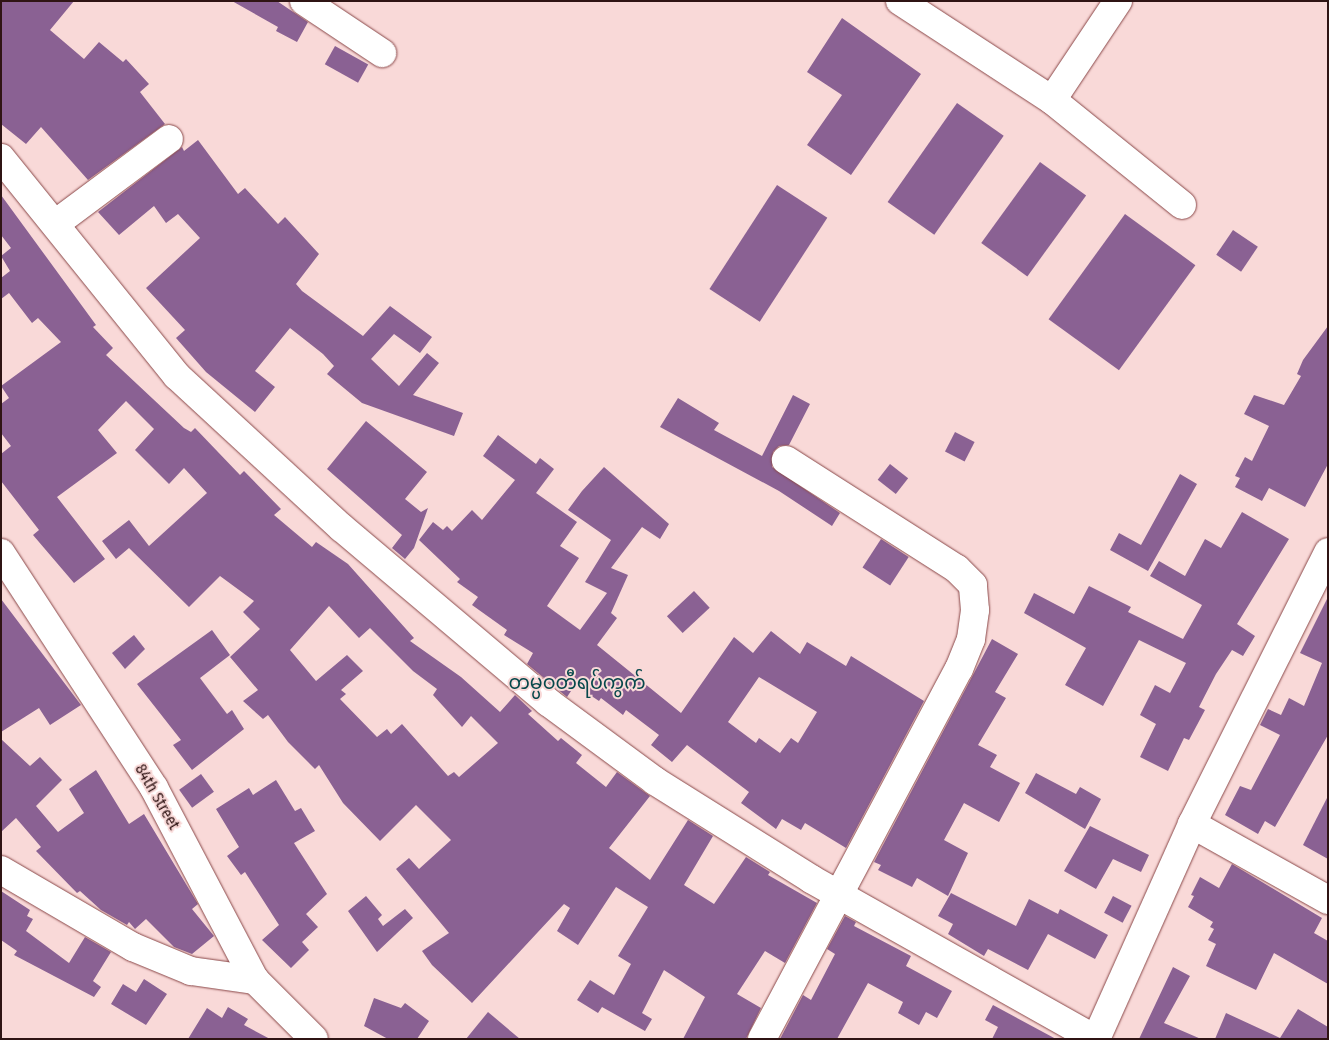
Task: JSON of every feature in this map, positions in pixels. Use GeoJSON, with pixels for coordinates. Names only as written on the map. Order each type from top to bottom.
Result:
{"type":"FeatureCollection","features":[{"type":"Feature","properties":{"kind":"street"},"geometry":{"type":"LineString","coordinates":[[304,1],[382,53]]}},
{"type":"Feature","properties":{"kind":"street"},"geometry":{"type":"LineString","coordinates":[[900,1],[1052,100],[1182,205]]}},
{"type":"Feature","properties":{"kind":"street"},"geometry":{"type":"LineString","coordinates":[[1052,100],[1118,1]]}},
{"type":"Feature","properties":{"kind":"street"},"geometry":{"type":"LineString","coordinates":[[55,224],[169,140]]}},
{"type":"Feature","properties":{"kind":"street"},"geometry":{"type":"LineString","coordinates":[[1,158],[177,376],[342,528],[548,702],[656,781],[839,894],[1096,1039],[1192,824],[1328,552]]}},
{"type":"Feature","properties":{"kind":"street"},"geometry":{"type":"LineString","coordinates":[[762,1039],[959,669],[971,640],[973,585],[956,569],[786,460]]}},
{"type":"Feature","properties":{"kind":"street","name":"84th Street"},"geometry":{"type":"LineString","coordinates":[[1,552],[154,788],[255,980],[300,1034]]}},
{"type":"Feature","properties":{"kind":"street"},"geometry":{"type":"LineString","coordinates":[[1192,824],[1328,900]]}},
{"type":"Feature","properties":{"kind":"street"},"geometry":{"type":"LineString","coordinates":[[3,874],[133,947],[191,972],[255,980]]}},
{"type":"Feature","properties":{"kind":"building"},"geometry":{"type":"Polygon","coordinates":[[[1,1],[74,1],[50,30],[84,59],[99,42],[123,62],[126,59],[149,84],[140,92],[165,124],[88,180],[41,127],[26,144],[1,124],[1,1]]]}},
{"type":"Feature","properties":{"kind":"building"},"geometry":{"type":"Polygon","coordinates":[[[232,1],[277,1],[308,22],[297,42],[276,31],[278,27],[232,1]]]}},
{"type":"Feature","properties":{"kind":"building"},"geometry":{"type":"Polygon","coordinates":[[[842,18],[921,74],[851,175],[807,145],[842,95],[807,72],[842,18]]]}},
{"type":"Feature","properties":{"kind":"building"},"geometry":{"type":"Polygon","coordinates":[[[335,46],[368,64],[358,83],[325,64],[335,46]]]}},
{"type":"Feature","properties":{"kind":"building"},"geometry":{"type":"Polygon","coordinates":[[[957,103],[1004,136],[934,235],[888,202],[957,103]]]}},
{"type":"Feature","properties":{"kind":"building"},"geometry":{"type":"Polygon","coordinates":[[[198,140],[238,194],[245,188],[278,224],[285,217],[319,254],[296,284],[302,291],[363,336],[390,306],[432,337],[420,353],[394,334],[371,359],[399,386],[427,353],[439,363],[413,395],[463,413],[454,436],[362,403],[327,374],[334,366],[323,354],[290,328],[255,371],[275,387],[255,412],[206,372],[176,338],[185,330],[146,288],[200,238],[178,214],[166,223],[154,206],[119,235],[98,212],[182,147],[184,151],[198,140]]]}},
{"type":"Feature","properties":{"kind":"building"},"geometry":{"type":"Polygon","coordinates":[[[1040,162],[1086,196],[1027,276],[981,243],[1040,162]]]}},
{"type":"Feature","properties":{"kind":"building"},"geometry":{"type":"Polygon","coordinates":[[[777,185],[827,218],[760,322],[709,289],[777,185]]]}},
{"type":"Feature","properties":{"kind":"building"},"geometry":{"type":"Polygon","coordinates":[[[1,195],[96,325],[93,327],[113,348],[106,355],[184,428],[191,432],[195,428],[240,475],[244,471],[281,509],[274,515],[312,547],[316,542],[348,564],[414,638],[410,641],[461,677],[500,712],[515,695],[532,711],[528,714],[558,741],[561,738],[582,755],[576,763],[606,787],[617,772],[650,796],[609,848],[650,880],[688,820],[713,836],[684,885],[714,904],[746,857],[770,872],[768,875],[817,903],[785,963],[765,951],[737,994],[761,1008],[746,1039],[683,1039],[705,997],[664,970],[642,1013],[652,1019],[645,1031],[602,1007],[598,1013],[577,1000],[590,980],[614,995],[631,964],[618,956],[648,907],[616,887],[578,945],[557,931],[570,908],[564,904],[472,1003],[432,965],[422,951],[449,933],[396,869],[409,858],[419,869],[451,840],[416,805],[380,841],[343,803],[319,765],[315,769],[288,742],[268,715],[263,719],[243,701],[258,690],[230,657],[260,629],[243,612],[254,601],[220,576],[189,607],[129,548],[116,559],[102,541],[129,520],[149,546],[207,493],[184,468],[169,484],[135,450],[154,429],[126,401],[98,430],[117,453],[57,497],[105,559],[74,583],[33,535],[39,530],[1,481],[1,454],[11,446],[1,433],[1,404],[9,398],[1,386],[61,342],[38,318],[32,323],[9,293],[1,299],[1,278],[10,271],[1,256],[11,248],[1,235],[1,195]],[[329,606],[290,650],[316,681],[347,655],[363,671],[341,690],[346,694],[340,699],[377,737],[387,729],[391,734],[402,724],[448,776],[454,772],[459,777],[498,743],[471,716],[462,727],[433,695],[437,689],[413,671],[370,628],[359,638],[329,606]]]}},
{"type":"Feature","properties":{"kind":"building"},"geometry":{"type":"Polygon","coordinates":[[[1125,214],[1195,265],[1119,370],[1049,319],[1125,214]]]}},
{"type":"Feature","properties":{"kind":"building"},"geometry":{"type":"Polygon","coordinates":[[[1233,230],[1258,247],[1241,272],[1216,255],[1233,230]]]}},
{"type":"Feature","properties":{"kind":"building"},"geometry":{"type":"Polygon","coordinates":[[[1328,326],[1328,464],[1305,507],[1269,488],[1262,501],[1235,487],[1240,478],[1235,476],[1245,457],[1252,461],[1269,426],[1244,414],[1254,395],[1284,405],[1301,376],[1297,374],[1303,360],[1328,326]]]}},
{"type":"Feature","properties":{"kind":"building"},"geometry":{"type":"Polygon","coordinates":[[[793,395],[810,404],[789,445],[779,446],[773,452],[772,467],[840,513],[832,526],[779,491],[660,427],[678,398],[719,423],[714,430],[762,456],[793,395]]]}},
{"type":"Feature","properties":{"kind":"building"},"geometry":{"type":"Polygon","coordinates":[[[366,421],[427,472],[405,499],[421,512],[428,508],[414,548],[405,559],[392,548],[402,535],[327,469],[366,421]]]}},
{"type":"Feature","properties":{"kind":"building"},"geometry":{"type":"Polygon","coordinates":[[[955,432],[975,442],[965,462],[945,452],[955,432]]]}},
{"type":"Feature","properties":{"kind":"building"},"geometry":{"type":"Polygon","coordinates":[[[498,435],[536,464],[540,458],[554,469],[536,493],[577,522],[560,546],[579,558],[547,606],[580,630],[607,593],[585,582],[611,540],[568,510],[582,491],[604,467],[669,524],[660,539],[642,527],[611,568],[628,575],[611,613],[617,618],[597,645],[681,713],[734,637],[753,653],[771,631],[800,654],[807,642],[846,666],[851,656],[924,701],[846,848],[805,823],[801,830],[782,819],[776,829],[741,803],[749,792],[687,745],[672,762],[651,745],[659,735],[626,710],[623,715],[601,698],[599,701],[575,685],[567,697],[527,664],[533,653],[504,635],[507,630],[472,605],[478,597],[457,582],[460,579],[419,540],[433,522],[443,530],[447,526],[452,531],[472,510],[482,520],[515,480],[483,456],[498,435]],[[759,677],[728,722],[756,743],[759,738],[780,753],[791,738],[798,743],[817,712],[759,677]]]}},
{"type":"Feature","properties":{"kind":"building"},"geometry":{"type":"Polygon","coordinates":[[[890,464],[908,478],[896,494],[878,480],[890,464]]]}},
{"type":"Feature","properties":{"kind":"building"},"geometry":{"type":"Polygon","coordinates":[[[1180,474],[1197,484],[1148,571],[1110,550],[1119,533],[1141,545],[1180,474]]]}},
{"type":"Feature","properties":{"kind":"building"},"geometry":{"type":"Polygon","coordinates":[[[1242,512],[1289,539],[1237,624],[1255,636],[1243,656],[1232,650],[1216,674],[1199,707],[1205,710],[1189,740],[1184,738],[1168,771],[1140,757],[1156,724],[1140,715],[1155,685],[1170,693],[1186,663],[1139,640],[1103,706],[1065,685],[1086,648],[1024,613],[1034,593],[1074,614],[1089,586],[1131,607],[1128,612],[1183,639],[1202,605],[1150,576],[1159,561],[1185,576],[1205,539],[1221,548],[1242,512]]]}},
{"type":"Feature","properties":{"kind":"building"},"geometry":{"type":"Polygon","coordinates":[[[881,539],[909,557],[890,585],[862,568],[881,539]]]}},
{"type":"Feature","properties":{"kind":"building"},"geometry":{"type":"Polygon","coordinates":[[[694,591],[710,608],[683,633],[667,616],[694,591]]]}},
{"type":"Feature","properties":{"kind":"building"},"geometry":{"type":"Polygon","coordinates":[[[1328,597],[1328,735],[1275,827],[1265,821],[1258,834],[1225,815],[1240,786],[1251,790],[1280,735],[1260,725],[1268,709],[1281,715],[1289,698],[1304,706],[1322,663],[1300,653],[1328,597]]]}},
{"type":"Feature","properties":{"kind":"building"},"geometry":{"type":"Polygon","coordinates":[[[1,599],[81,705],[50,725],[39,708],[1,732],[1,599]]]}},
{"type":"Feature","properties":{"kind":"building"},"geometry":{"type":"Polygon","coordinates":[[[212,630],[230,655],[200,678],[227,714],[232,710],[244,729],[192,770],[173,745],[181,740],[137,684],[212,630]]]}},
{"type":"Feature","properties":{"kind":"building"},"geometry":{"type":"Polygon","coordinates":[[[134,635],[145,649],[125,669],[112,653],[134,635]]]}},
{"type":"Feature","properties":{"kind":"building"},"geometry":{"type":"Polygon","coordinates":[[[992,639],[1018,654],[995,692],[1006,698],[978,745],[997,755],[990,767],[1020,783],[999,822],[964,803],[944,840],[968,853],[948,896],[917,878],[912,887],[878,870],[881,865],[874,862],[992,639]]]}},
{"type":"Feature","properties":{"kind":"building"},"geometry":{"type":"Polygon","coordinates":[[[1,739],[30,766],[40,757],[62,780],[36,806],[58,832],[84,813],[69,789],[96,770],[129,824],[144,814],[198,904],[192,909],[214,936],[192,954],[174,947],[146,919],[135,929],[129,922],[127,925],[101,910],[80,891],[77,893],[36,851],[41,847],[16,818],[1,832],[1,739]]]}},
{"type":"Feature","properties":{"kind":"building"},"geometry":{"type":"Polygon","coordinates":[[[1036,773],[1076,794],[1080,787],[1101,799],[1085,829],[1025,793],[1036,773]]]}},
{"type":"Feature","properties":{"kind":"building"},"geometry":{"type":"Polygon","coordinates":[[[201,774],[214,792],[192,808],[179,790],[201,774]]]}},
{"type":"Feature","properties":{"kind":"building"},"geometry":{"type":"Polygon","coordinates":[[[276,780],[295,811],[301,808],[315,831],[294,843],[327,894],[306,914],[318,927],[302,942],[309,950],[291,968],[262,940],[279,925],[245,872],[241,875],[227,856],[239,847],[216,809],[249,788],[253,795],[276,780]]]}},
{"type":"Feature","properties":{"kind":"building"},"geometry":{"type":"Polygon","coordinates":[[[1328,796],[1328,859],[1303,845],[1328,796]]]}},
{"type":"Feature","properties":{"kind":"building"},"geometry":{"type":"Polygon","coordinates":[[[1090,826],[1149,855],[1141,872],[1113,859],[1096,889],[1064,871],[1090,826]]]}},
{"type":"Feature","properties":{"kind":"building"},"geometry":{"type":"Polygon","coordinates":[[[1232,864],[1322,918],[1314,933],[1328,941],[1328,984],[1274,953],[1256,990],[1206,966],[1216,944],[1208,940],[1214,929],[1210,927],[1213,922],[1188,907],[1194,896],[1191,895],[1200,877],[1219,888],[1232,864]]]}},
{"type":"Feature","properties":{"kind":"building"},"geometry":{"type":"Polygon","coordinates":[[[1,891],[30,910],[27,916],[33,919],[26,931],[69,963],[85,937],[111,952],[93,981],[101,987],[94,997],[14,955],[17,951],[1,940],[1,891]]]}},
{"type":"Feature","properties":{"kind":"building"},"geometry":{"type":"Polygon","coordinates":[[[951,893],[1016,926],[1029,899],[1058,914],[1060,909],[1108,935],[1095,959],[1048,934],[1028,970],[988,949],[984,956],[948,934],[953,924],[938,916],[951,893]]]}},
{"type":"Feature","properties":{"kind":"building"},"geometry":{"type":"Polygon","coordinates":[[[366,896],[382,915],[378,919],[383,926],[405,909],[413,918],[377,952],[348,911],[366,896]]]}},
{"type":"Feature","properties":{"kind":"building"},"geometry":{"type":"Polygon","coordinates":[[[1113,896],[1132,906],[1123,923],[1104,913],[1113,896]]]}},
{"type":"Feature","properties":{"kind":"building"},"geometry":{"type":"Polygon","coordinates":[[[845,916],[856,922],[854,926],[911,956],[906,966],[952,991],[937,1018],[926,1012],[919,1025],[898,1013],[903,1002],[868,983],[837,1039],[780,1039],[803,995],[811,1000],[835,954],[827,949],[845,916]]]}},
{"type":"Feature","properties":{"kind":"building"},"geometry":{"type":"Polygon","coordinates":[[[1173,967],[1190,976],[1164,1023],[1201,1039],[1139,1039],[1173,967]]]}},
{"type":"Feature","properties":{"kind":"building"},"geometry":{"type":"Polygon","coordinates":[[[144,979],[167,994],[146,1025],[111,1004],[123,984],[136,992],[144,979]]]}},
{"type":"Feature","properties":{"kind":"building"},"geometry":{"type":"Polygon","coordinates":[[[374,998],[401,1008],[405,1003],[429,1021],[417,1039],[388,1039],[364,1026],[374,998]]]}},
{"type":"Feature","properties":{"kind":"building"},"geometry":{"type":"Polygon","coordinates":[[[993,1005],[1056,1039],[992,1039],[998,1027],[985,1020],[993,1005]]]}},
{"type":"Feature","properties":{"kind":"building"},"geometry":{"type":"Polygon","coordinates":[[[228,1007],[248,1019],[244,1025],[270,1039],[188,1039],[207,1008],[222,1018],[228,1007]]]}},
{"type":"Feature","properties":{"kind":"building"},"geometry":{"type":"Polygon","coordinates":[[[1298,1009],[1328,1027],[1328,1039],[1215,1039],[1226,1013],[1280,1038],[1298,1009]]]}},
{"type":"Feature","properties":{"kind":"building"},"geometry":{"type":"Polygon","coordinates":[[[488,1012],[520,1039],[466,1039],[488,1012]]]}},
{"type":"Feature","properties":{"kind":"district","name":"တမ္ပဝတီရပ်ကွက်"},"geometry":{"type":"Point","coordinates":[577,683]}}]}
